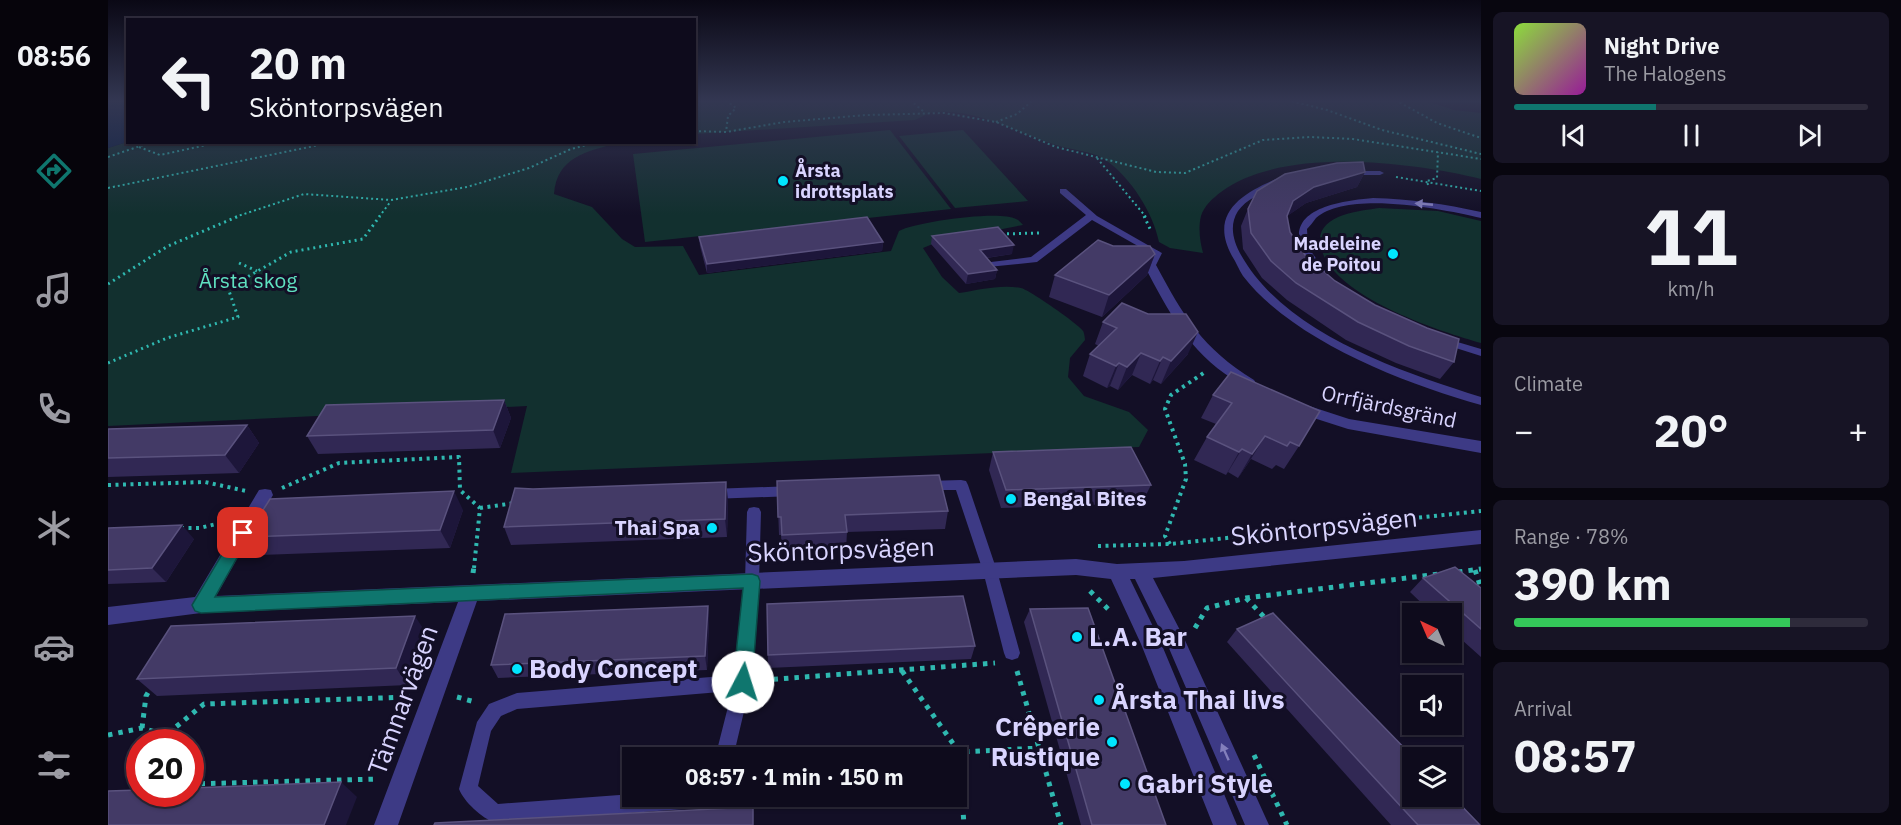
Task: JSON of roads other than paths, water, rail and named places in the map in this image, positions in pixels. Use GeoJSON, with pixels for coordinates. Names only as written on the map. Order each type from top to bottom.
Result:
{"type":"FeatureCollection","features":[{"type":"Feature","properties":{"kind":"street"},"geometry":{"type":"LineString","coordinates":[[1156,253],[1150,265],[1172,306],[1202,351],[1264,392]]}},
{"type":"Feature","properties":{"kind":"street","name":"Orrfjärdsgränd"},"geometry":{"type":"LineString","coordinates":[[1290,405],[1348,424],[1481,447]]}},
{"type":"Feature","properties":{"kind":"street"},"geometry":{"type":"LineString","coordinates":[[201,605],[265,495]]}},
{"type":"Feature","properties":{"kind":"street","name":"Sköntorpsvägen"},"geometry":{"type":"LineString","coordinates":[[108,616],[201,605],[1076,567],[1117,572],[1184,569],[1481,537]]}},
{"type":"Feature","properties":{"kind":"street"},"geometry":{"type":"LineString","coordinates":[[1140,571],[1176,642],[1257,825]]}},
{"type":"Feature","properties":{"kind":"street"},"geometry":{"type":"LineString","coordinates":[[1117,572],[1151,643],[1226,825]]}},
{"type":"Feature","properties":{"kind":"street","name":"Tämnarvägen"},"geometry":{"type":"LineString","coordinates":[[386,825],[470,594]]}},
{"type":"Feature","properties":{"kind":"lane"},"geometry":{"type":"LineString","coordinates":[[1342,172],[1380,173]]}},
{"type":"Feature","properties":{"kind":"lane"},"geometry":{"type":"LineString","coordinates":[[1289,179],[1256,189],[1239,202],[1230,217],[1228,236],[1236,257],[1254,281],[1282,307],[1321,334],[1371,361],[1430,386],[1481,401]]}},
{"type":"Feature","properties":{"kind":"lane"},"geometry":{"type":"LineString","coordinates":[[1063,191],[1079,207],[1128,239],[1156,253]]}},
{"type":"Feature","properties":{"kind":"lane"},"geometry":{"type":"LineString","coordinates":[[1334,285],[1317,269],[1303,247],[1303,229],[1315,215],[1337,206],[1368,201],[1434,205],[1481,215]]}},
{"type":"Feature","properties":{"kind":"lane"},"geometry":{"type":"LineString","coordinates":[[991,265],[1034,260],[1092,215]]}},
{"type":"Feature","properties":{"kind":"lane"},"geometry":{"type":"LineString","coordinates":[[1434,338],[1481,353]]}},
{"type":"Feature","properties":{"kind":"lane"},"geometry":{"type":"LineString","coordinates":[[914,487],[960,485],[990,571],[1012,653]]}},
{"type":"Feature","properties":{"kind":"lane"},"geometry":{"type":"LineString","coordinates":[[702,494],[807,490]]}},
{"type":"Feature","properties":{"kind":"lane"},"geometry":{"type":"LineString","coordinates":[[727,747],[743,682],[752,581],[754,512]]}},
{"type":"Feature","properties":{"kind":"lane"},"geometry":{"type":"LineString","coordinates":[[622,805],[495,814],[468,789],[483,728],[495,710],[517,700],[743,682]]}},
{"type":"Feature","properties":{"kind":"water"},"geometry":{"type":"Polygon","coordinates":[[[108,138],[126,138],[126,142],[108,148],[108,138]]]}},
{"type":"Feature","properties":{"kind":"place","name":"Årsta idrottsplats"},"geometry":{"type":"Point","coordinates":[783,181]}},
{"type":"Feature","properties":{"kind":"place","name":"Madeleine de Poitou"},"geometry":{"type":"Point","coordinates":[1393,254]}},
{"type":"Feature","properties":{"kind":"place","name":"Bengal Bites"},"geometry":{"type":"Point","coordinates":[1011,499]}},
{"type":"Feature","properties":{"kind":"place","name":"Thai Spa"},"geometry":{"type":"Point","coordinates":[712,528]}},
{"type":"Feature","properties":{"kind":"place","name":"L.A. Bar"},"geometry":{"type":"Point","coordinates":[1077,637]}},
{"type":"Feature","properties":{"kind":"place","name":"Body Concept"},"geometry":{"type":"Point","coordinates":[517,669]}},
{"type":"Feature","properties":{"kind":"place","name":"Årsta Thai livs"},"geometry":{"type":"Point","coordinates":[1099,700]}},
{"type":"Feature","properties":{"kind":"place","name":"Crêperie Rustique"},"geometry":{"type":"Point","coordinates":[1112,742]}},
{"type":"Feature","properties":{"kind":"place","name":"Gabri Style"},"geometry":{"type":"Point","coordinates":[1125,784]}},
{"type":"Feature","properties":{"kind":"park label","name":"Årsta skog"},"geometry":{"type":"Point","coordinates":[248,281]}}]}
